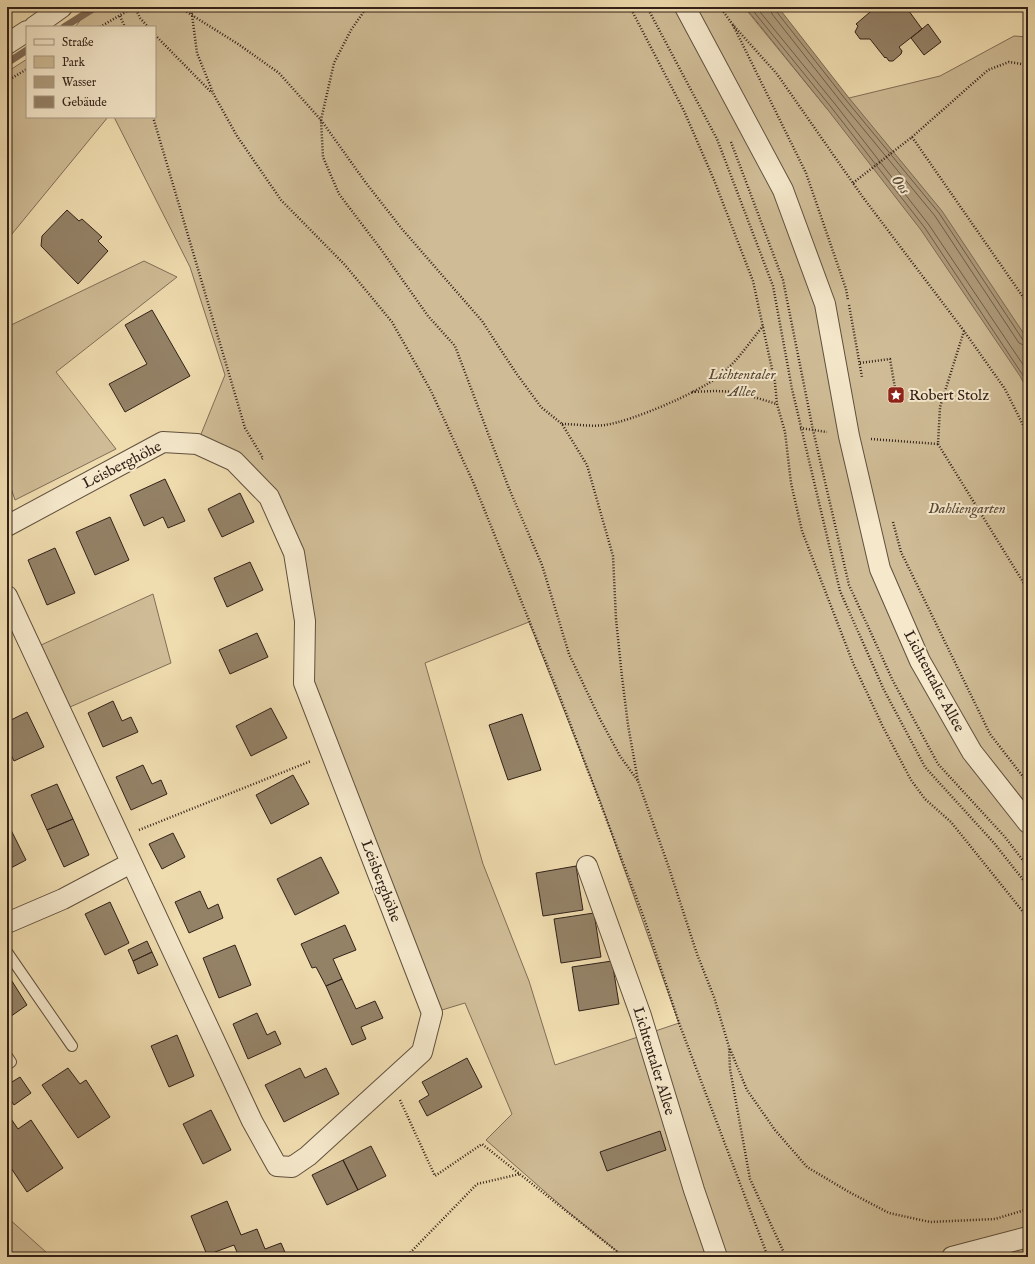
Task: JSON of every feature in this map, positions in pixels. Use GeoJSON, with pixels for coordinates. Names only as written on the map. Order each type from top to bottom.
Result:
{"type":"FeatureCollection","features":[{"type":"Feature","properties":{"kind":"street"},"geometry":{"type":"LineString","coordinates":[[35,26],[62,7]]}},
{"type":"Feature","properties":{"kind":"street","name":"Lichtentaler Allee"},"geometry":{"type":"LineString","coordinates":[[684,7],[782,190],[825,304],[849,436],[880,569],[920,661],[972,752],[1028,823]]}},
{"type":"Feature","properties":{"kind":"street"},"geometry":{"type":"LineString","coordinates":[[7,44],[26,32]]}},
{"type":"Feature","properties":{"kind":"street","name":"Leisberghöhe"},"geometry":{"type":"LineString","coordinates":[[7,526],[163,442],[197,444],[234,461],[269,497],[294,553],[305,621],[304,683],[432,1013],[422,1052],[308,1156],[292,1167],[276,1171],[7,596]]}},
{"type":"Feature","properties":{"kind":"street"},"geometry":{"type":"LineString","coordinates":[[7,923],[63,899],[131,863]]}},
{"type":"Feature","properties":{"kind":"street","name":"Lichtentaler Allee"},"geometry":{"type":"LineString","coordinates":[[587,866],[641,1016],[694,1190],[717,1257]]}},
{"type":"Feature","properties":{"kind":"street"},"geometry":{"type":"LineString","coordinates":[[952,1257],[1028,1237]]}},
{"type":"Feature","properties":{"kind":"lane"},"geometry":{"type":"LineString","coordinates":[[7,952],[72,1046]]}},
{"type":"Feature","properties":{"kind":"lane"},"geometry":{"type":"LineString","coordinates":[[7,1056],[11,1062],[7,1064]]}},
{"type":"Feature","properties":{"kind":"path"},"geometry":{"type":"LineString","coordinates":[[102,26],[134,7],[140,18],[147,26]]}},
{"type":"Feature","properties":{"kind":"path"},"geometry":{"type":"LineString","coordinates":[[179,7],[238,44],[279,73],[321,120],[366,183],[402,229],[482,321],[516,374],[541,407],[562,424],[587,465],[613,556],[616,619],[622,677],[628,725],[638,782],[668,865],[697,954],[714,997],[729,1047],[747,1090],[776,1130],[807,1167],[849,1192],[889,1213],[930,1222],[996,1219],[1028,1210]]}},
{"type":"Feature","properties":{"kind":"path"},"geometry":{"type":"LineString","coordinates":[[191,7],[197,53],[214,95],[237,136],[281,200],[345,265],[392,322],[431,391],[474,484],[560,697],[644,918],[685,1038],[768,1257]]}},
{"type":"Feature","properties":{"kind":"path"},"geometry":{"type":"LineString","coordinates":[[367,7],[351,30],[334,63],[321,120],[323,157],[339,194],[380,248],[428,316],[455,346],[505,479],[542,565],[569,654],[600,719],[620,756],[638,782]]}},
{"type":"Feature","properties":{"kind":"path"},"geometry":{"type":"LineString","coordinates":[[630,7],[684,111],[714,180],[753,282],[775,383],[777,404],[785,432],[790,483],[802,531],[853,663],[883,728],[911,780],[925,799],[951,822],[1028,918]]}},
{"type":"Feature","properties":{"kind":"path"},"geometry":{"type":"LineString","coordinates":[[647,7],[717,139],[773,286],[800,428],[840,591],[884,690],[925,767],[994,843],[1028,886]]}},
{"type":"Feature","properties":{"kind":"path"},"geometry":{"type":"LineString","coordinates":[[720,7],[732,25],[806,173],[846,289],[862,378]]}},
{"type":"Feature","properties":{"kind":"path"},"geometry":{"type":"LineString","coordinates":[[120,16],[125,26]]}},
{"type":"Feature","properties":{"kind":"path"},"geometry":{"type":"LineString","coordinates":[[732,25],[777,74],[853,183],[964,331],[1005,389],[1028,435]]}},
{"type":"Feature","properties":{"kind":"path"},"geometry":{"type":"LineString","coordinates":[[156,36],[214,95]]}},
{"type":"Feature","properties":{"kind":"path"},"geometry":{"type":"LineString","coordinates":[[853,183],[912,137],[988,70],[1009,62],[1028,65]]}},
{"type":"Feature","properties":{"kind":"path"},"geometry":{"type":"LineString","coordinates":[[7,81],[26,70]]}},
{"type":"Feature","properties":{"kind":"path"},"geometry":{"type":"LineString","coordinates":[[153,118],[245,428]]}},
{"type":"Feature","properties":{"kind":"path"},"geometry":{"type":"LineString","coordinates":[[912,137],[1028,304]]}},
{"type":"Feature","properties":{"kind":"path"},"geometry":{"type":"LineString","coordinates":[[731,141],[783,280],[813,430],[849,585],[893,681],[938,764],[1005,837],[1028,867]]}},
{"type":"Feature","properties":{"kind":"path"},"geometry":{"type":"LineString","coordinates":[[562,424],[604,425],[630,419],[692,392],[719,377],[738,357],[763,325]]}},
{"type":"Feature","properties":{"kind":"path"},"geometry":{"type":"LineString","coordinates":[[964,331],[940,407],[938,444],[1028,590]]}},
{"type":"Feature","properties":{"kind":"path"},"geometry":{"type":"LineString","coordinates":[[860,362],[890,359],[895,388]]}},
{"type":"Feature","properties":{"kind":"path"},"geometry":{"type":"LineString","coordinates":[[692,392],[737,392],[777,404]]}},
{"type":"Feature","properties":{"kind":"path"},"geometry":{"type":"LineString","coordinates":[[800,428],[870,439],[938,444]]}},
{"type":"Feature","properties":{"kind":"path"},"geometry":{"type":"LineString","coordinates":[[869,431],[872,446]]}},
{"type":"Feature","properties":{"kind":"path"},"geometry":{"type":"LineString","coordinates":[[891,514],[901,552],[990,734],[1028,783]]}},
{"type":"Feature","properties":{"kind":"path"},"geometry":{"type":"LineString","coordinates":[[119,838],[308,762]]}},
{"type":"Feature","properties":{"kind":"path"},"geometry":{"type":"LineString","coordinates":[[729,1047],[730,1069],[750,1179],[786,1257]]}},
{"type":"Feature","properties":{"kind":"path"},"geometry":{"type":"LineString","coordinates":[[391,1080],[435,1176],[482,1144],[624,1257]]}},
{"type":"Feature","properties":{"kind":"path"},"geometry":{"type":"LineString","coordinates":[[406,1257],[477,1184],[520,1174]]}},
{"type":"Feature","properties":{"kind":"green space","name":"Lichtentaler Allee"},"geometry":{"type":"Polygon","coordinates":[[[91,7],[744,7],[828,110],[849,98],[940,76],[1014,36],[1028,37],[1028,1257],[624,1257],[567,1211],[486,1140],[512,1114],[465,1003],[432,1013],[304,683],[305,621],[269,497],[197,444],[225,375],[190,267],[115,118],[156,118],[156,26],[76,26],[91,7]],[[529,622],[425,663],[483,864],[529,981],[555,1065],[679,1023],[600,801],[529,622]]]}},
{"type":"Feature","properties":{"kind":"green space"},"geometry":{"type":"Polygon","coordinates":[[[26,60],[26,118],[107,118],[7,240],[7,72],[26,60]]]}},
{"type":"Feature","properties":{"kind":"green space"},"geometry":{"type":"Polygon","coordinates":[[[144,261],[177,277],[56,372],[116,449],[15,500],[7,476],[7,327],[144,261]]]}},
{"type":"Feature","properties":{"kind":"green space"},"geometry":{"type":"Polygon","coordinates":[[[153,594],[171,663],[70,707],[41,645],[153,594]]]}},
{"type":"Feature","properties":{"kind":"green space"},"geometry":{"type":"Polygon","coordinates":[[[7,1217],[47,1253],[41,1257],[7,1257],[7,1217]]]}},
{"type":"Feature","properties":{"kind":"water","name":"Oos"},"geometry":{"type":"Polygon","coordinates":[[[745,7],[778,7],[849,98],[942,211],[1028,340],[1028,391],[1020,376],[921,230],[828,110],[745,7]]]}},
{"type":"Feature","properties":{"kind":"building"},"geometry":{"type":"Polygon","coordinates":[[[876,7],[895,7],[897,10],[900,7],[906,7],[922,29],[899,47],[902,51],[901,54],[893,61],[889,61],[886,57],[885,58],[870,39],[860,39],[855,32],[858,26],[856,24],[876,7]]]}},
{"type":"Feature","properties":{"kind":"building"},"geometry":{"type":"Polygon","coordinates":[[[928,24],[941,42],[924,55],[911,38],[928,24]]]}},
{"type":"Feature","properties":{"kind":"building"},"geometry":{"type":"Polygon","coordinates":[[[67,210],[79,221],[82,219],[102,237],[98,241],[108,251],[78,284],[41,246],[42,236],[67,210]]]}},
{"type":"Feature","properties":{"kind":"building"},"geometry":{"type":"Polygon","coordinates":[[[152,310],[190,376],[125,412],[109,384],[147,364],[125,325],[152,310]]]}},
{"type":"Feature","properties":{"kind":"building"},"geometry":{"type":"Polygon","coordinates":[[[165,479],[185,521],[168,528],[163,517],[144,526],[130,495],[165,479]]]}},
{"type":"Feature","properties":{"kind":"building"},"geometry":{"type":"Polygon","coordinates":[[[240,493],[254,522],[222,537],[208,509],[240,493]]]}},
{"type":"Feature","properties":{"kind":"building"},"geometry":{"type":"Polygon","coordinates":[[[110,517],[129,560],[95,575],[76,532],[110,517]]]}},
{"type":"Feature","properties":{"kind":"building"},"geometry":{"type":"Polygon","coordinates":[[[55,548],[75,593],[47,605],[28,560],[55,548]]]}},
{"type":"Feature","properties":{"kind":"building"},"geometry":{"type":"Polygon","coordinates":[[[250,562],[263,590],[227,607],[214,578],[250,562]]]}},
{"type":"Feature","properties":{"kind":"building"},"geometry":{"type":"Polygon","coordinates":[[[257,633],[268,657],[230,674],[219,650],[257,633]]]}},
{"type":"Feature","properties":{"kind":"building"},"geometry":{"type":"Polygon","coordinates":[[[113,701],[122,721],[131,717],[138,732],[103,747],[88,713],[113,701]]]}},
{"type":"Feature","properties":{"kind":"building"},"geometry":{"type":"Polygon","coordinates":[[[271,708],[287,738],[251,756],[236,726],[271,708]]]}},
{"type":"Feature","properties":{"kind":"building"},"geometry":{"type":"Polygon","coordinates":[[[27,712],[44,747],[14,761],[7,747],[7,722],[27,712]]]}},
{"type":"Feature","properties":{"kind":"building"},"geometry":{"type":"Polygon","coordinates":[[[522,714],[541,770],[508,780],[489,725],[522,714]]]}},
{"type":"Feature","properties":{"kind":"building"},"geometry":{"type":"Polygon","coordinates":[[[143,765],[152,784],[161,780],[167,794],[131,810],[116,777],[143,765]]]}},
{"type":"Feature","properties":{"kind":"building"},"geometry":{"type":"Polygon","coordinates":[[[293,775],[309,804],[271,824],[256,795],[293,775]]]}},
{"type":"Feature","properties":{"kind":"building"},"geometry":{"type":"Polygon","coordinates":[[[57,784],[73,819],[47,830],[31,795],[57,784]]]}},
{"type":"Feature","properties":{"kind":"building"},"geometry":{"type":"Polygon","coordinates":[[[73,819],[89,855],[64,867],[47,830],[73,819]]]}},
{"type":"Feature","properties":{"kind":"building"},"geometry":{"type":"Polygon","coordinates":[[[11,830],[26,860],[7,870],[7,832],[11,830]]]}},
{"type":"Feature","properties":{"kind":"building"},"geometry":{"type":"Polygon","coordinates":[[[173,833],[185,857],[162,869],[149,844],[173,833]]]}},
{"type":"Feature","properties":{"kind":"building"},"geometry":{"type":"Polygon","coordinates":[[[321,857],[339,893],[295,915],[277,879],[321,857]]]}},
{"type":"Feature","properties":{"kind":"building"},"geometry":{"type":"Polygon","coordinates":[[[576,866],[583,910],[543,916],[536,873],[576,866]]]}},
{"type":"Feature","properties":{"kind":"building"},"geometry":{"type":"Polygon","coordinates":[[[200,891],[208,909],[218,904],[223,918],[189,933],[175,902],[200,891]]]}},
{"type":"Feature","properties":{"kind":"building"},"geometry":{"type":"Polygon","coordinates":[[[110,902],[129,943],[105,955],[85,914],[110,902]]]}},
{"type":"Feature","properties":{"kind":"building"},"geometry":{"type":"Polygon","coordinates":[[[594,913],[601,957],[561,963],[554,919],[594,913]]]}},
{"type":"Feature","properties":{"kind":"building"},"geometry":{"type":"Polygon","coordinates":[[[345,925],[356,950],[333,959],[342,979],[326,986],[316,967],[312,968],[301,944],[345,925]]]}},
{"type":"Feature","properties":{"kind":"building"},"geometry":{"type":"Polygon","coordinates":[[[147,941],[152,952],[133,961],[128,950],[147,941]]]}},
{"type":"Feature","properties":{"kind":"building"},"geometry":{"type":"Polygon","coordinates":[[[235,945],[251,985],[219,998],[203,958],[235,945]]]}},
{"type":"Feature","properties":{"kind":"building"},"geometry":{"type":"Polygon","coordinates":[[[152,952],[158,965],[138,974],[133,961],[152,952]]]}},
{"type":"Feature","properties":{"kind":"building"},"geometry":{"type":"Polygon","coordinates":[[[612,961],[619,1004],[579,1011],[572,967],[612,961]]]}},
{"type":"Feature","properties":{"kind":"building"},"geometry":{"type":"Polygon","coordinates":[[[10,978],[27,1005],[7,1019],[7,980],[10,978]]]}},
{"type":"Feature","properties":{"kind":"building"},"geometry":{"type":"Polygon","coordinates":[[[342,979],[356,1009],[375,1001],[383,1018],[361,1027],[366,1039],[352,1045],[326,986],[342,979]]]}},
{"type":"Feature","properties":{"kind":"building"},"geometry":{"type":"Polygon","coordinates":[[[257,1013],[267,1035],[275,1031],[281,1044],[248,1059],[233,1024],[257,1013]]]}},
{"type":"Feature","properties":{"kind":"building"},"geometry":{"type":"Polygon","coordinates":[[[177,1035],[194,1076],[169,1087],[151,1046],[177,1035]]]}},
{"type":"Feature","properties":{"kind":"building"},"geometry":{"type":"Polygon","coordinates":[[[467,1058],[482,1087],[427,1116],[419,1101],[429,1095],[422,1082],[467,1058]]]}},
{"type":"Feature","properties":{"kind":"building"},"geometry":{"type":"Polygon","coordinates":[[[68,1068],[80,1084],[86,1080],[110,1117],[78,1138],[42,1085],[68,1068]]]}},
{"type":"Feature","properties":{"kind":"building"},"geometry":{"type":"Polygon","coordinates":[[[300,1068],[305,1078],[326,1068],[339,1094],[284,1122],[265,1085],[300,1068]]]}},
{"type":"Feature","properties":{"kind":"building"},"geometry":{"type":"Polygon","coordinates":[[[20,1077],[31,1093],[14,1105],[7,1095],[7,1085],[20,1077]]]}},
{"type":"Feature","properties":{"kind":"building"},"geometry":{"type":"Polygon","coordinates":[[[211,1110],[231,1150],[203,1164],[183,1124],[211,1110]]]}},
{"type":"Feature","properties":{"kind":"building"},"geometry":{"type":"Polygon","coordinates":[[[7,1113],[18,1129],[31,1120],[63,1168],[27,1192],[7,1162],[7,1113]]]}},
{"type":"Feature","properties":{"kind":"building"},"geometry":{"type":"Polygon","coordinates":[[[660,1131],[666,1150],[607,1171],[600,1152],[660,1131]]]}},
{"type":"Feature","properties":{"kind":"building"},"geometry":{"type":"Polygon","coordinates":[[[371,1146],[386,1176],[358,1190],[343,1160],[371,1146]]]}},
{"type":"Feature","properties":{"kind":"building"},"geometry":{"type":"Polygon","coordinates":[[[343,1160],[358,1190],[327,1205],[312,1175],[343,1160]]]}},
{"type":"Feature","properties":{"kind":"building"},"geometry":{"type":"Polygon","coordinates":[[[227,1201],[241,1235],[257,1229],[265,1249],[281,1243],[287,1257],[239,1257],[234,1245],[207,1255],[191,1216],[227,1201]]]}},
{"type":"Feature","properties":{"kind":"waterway"},"geometry":{"type":"LineString","coordinates":[[66,26],[96,7]]}},
{"type":"Feature","properties":{"kind":"waterway"},"geometry":{"type":"LineString","coordinates":[[7,63],[26,51]]}},
{"type":"Feature","properties":{"kind":"place","name":"Robert Stolz"},"geometry":{"type":"Point","coordinates":[896,395]}},
{"type":"Feature","properties":{"kind":"park label","name":"Dahliengarten"},"geometry":{"type":"Point","coordinates":[967,508]}}]}
